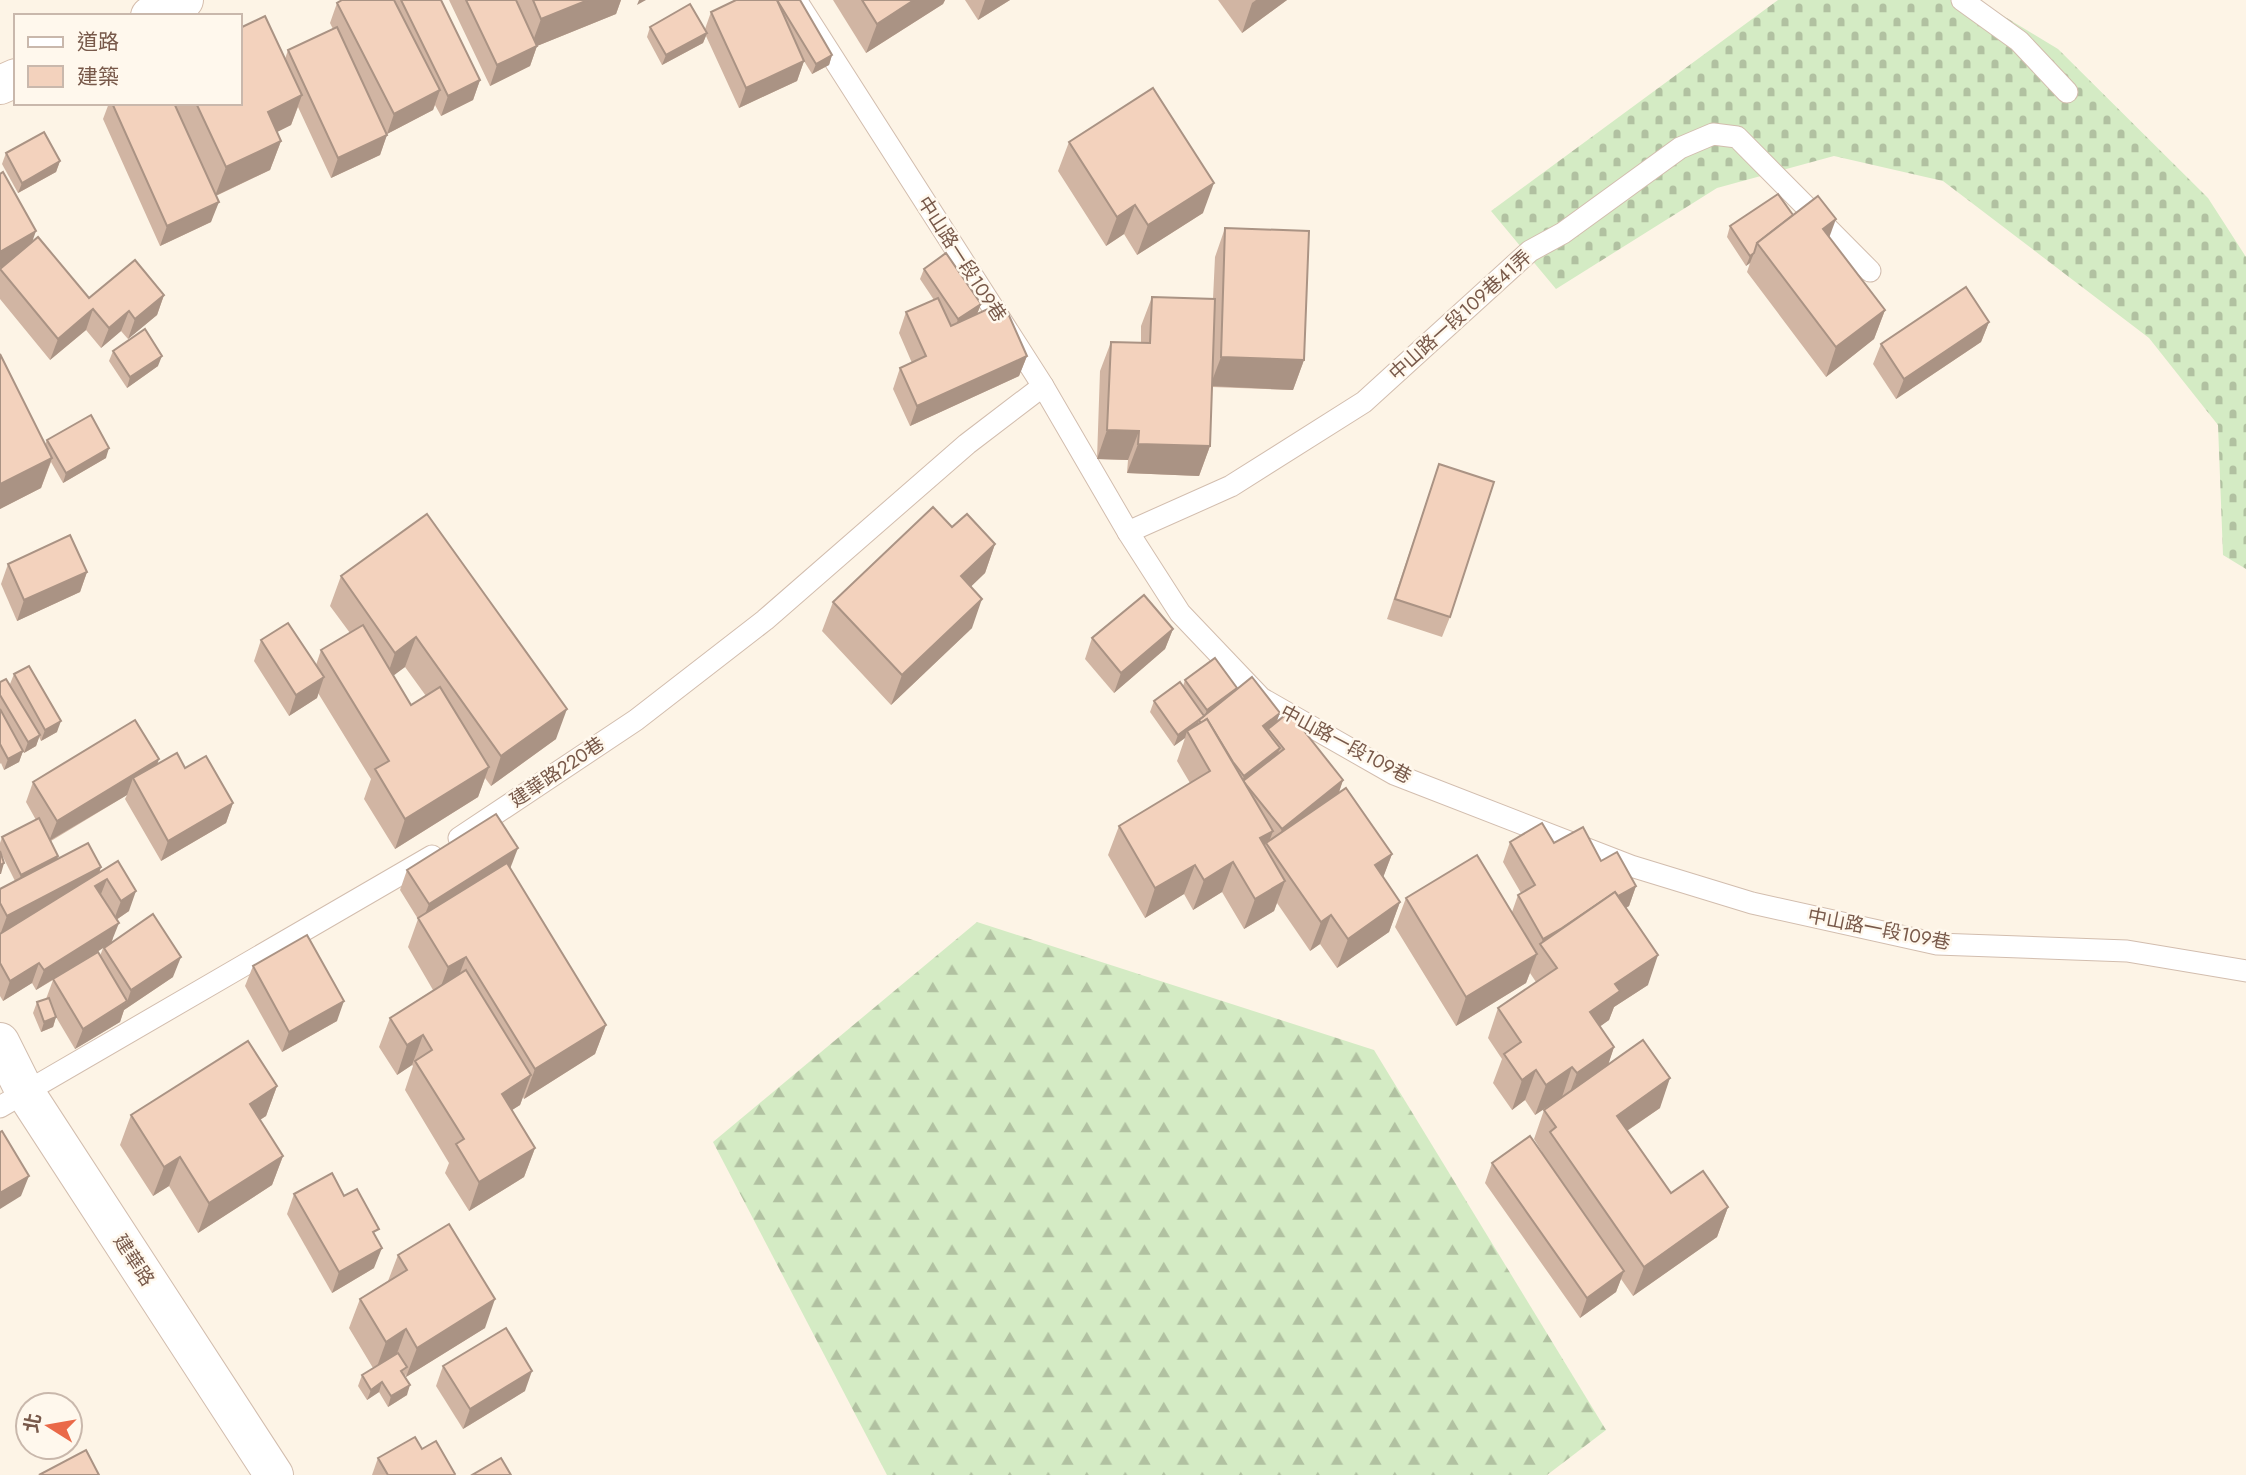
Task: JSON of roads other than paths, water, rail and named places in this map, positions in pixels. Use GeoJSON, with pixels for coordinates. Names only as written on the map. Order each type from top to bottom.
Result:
{"type":"FeatureCollection","features":[{"type":"Feature","properties":{"kind":"street"},"geometry":{"type":"LineString","coordinates":[[154,14],[184,0]]}},
{"type":"Feature","properties":{"kind":"street","name":"建華路"},"geometry":{"type":"LineString","coordinates":[[0,1042],[13,1100],[274,1475]]}},
{"type":"Feature","properties":{"kind":"lane","name":"中山路一段109巷"},"geometry":{"type":"LineString","coordinates":[[796,0],[1043,386],[1128,532],[1180,613],[1261,698],[1394,774],[1631,866],[1752,903],[1937,944],[2127,951],[2246,971]]}},
{"type":"Feature","properties":{"kind":"lane"},"geometry":{"type":"LineString","coordinates":[[1962,0],[2020,41],[2067,92]]}},
{"type":"Feature","properties":{"kind":"lane","name":"中山路一段109巷41弄"},"geometry":{"type":"LineString","coordinates":[[1128,532],[1231,486],[1364,402],[1530,251],[1563,233],[1680,148],[1713,134],[1737,137],[1870,271]]}},
{"type":"Feature","properties":{"kind":"lane","name":"建華路220巷"},"geometry":{"type":"LineString","coordinates":[[13,1100],[435,854],[636,720],[765,620],[967,444],[1043,386]]}}]}
